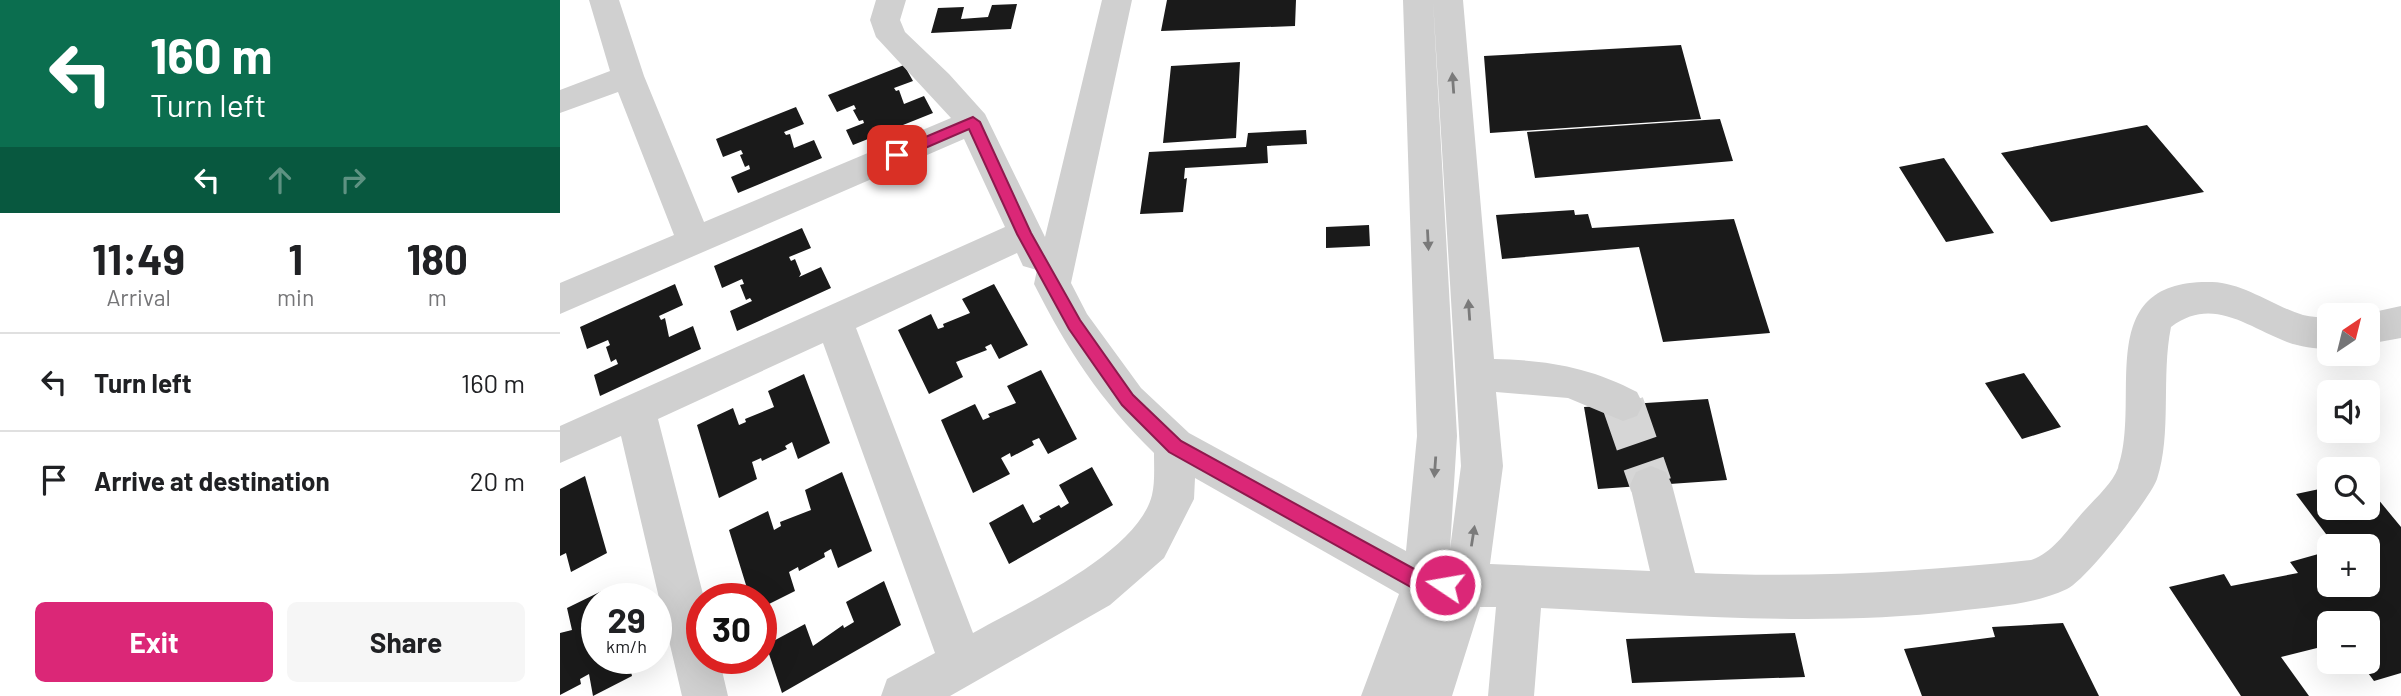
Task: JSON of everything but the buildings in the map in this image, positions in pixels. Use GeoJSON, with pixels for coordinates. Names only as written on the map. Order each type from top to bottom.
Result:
{"type":"FeatureCollection","features":[{"type":"Feature","properties":{"kind":"street"},"geometry":{"type":"LineString","coordinates":[[604,0],[628,76],[694,240]]}},
{"type":"Feature","properties":{"kind":"street"},"geometry":{"type":"LineString","coordinates":[[891,0],[885,20],[891,37],[938,82],[973,122],[1024,234],[1074,325],[1121,392],[1175,446],[1425,585],[1520,586],[1787,599],[1924,593],[2031,581],[2055,573],[2070,560],[2136,479],[2142,453],[2146,356],[2154,319],[2178,301],[2214,297],[2248,307],[2299,330],[2317,332]]}},
{"type":"Feature","properties":{"kind":"street"},"geometry":{"type":"LineString","coordinates":[[1052,284],[1117,0]]}},
{"type":"Feature","properties":{"kind":"street"},"geometry":{"type":"LineString","coordinates":[[1384,696],[1425,585],[1437,436],[1443,180],[1435,46],[1418,0]]}},
{"type":"Feature","properties":{"kind":"street"},"geometry":{"type":"LineString","coordinates":[[1435,46],[1448,0]]}},
{"type":"Feature","properties":{"kind":"street"},"geometry":{"type":"LineString","coordinates":[[560,102],[628,76]]}},
{"type":"Feature","properties":{"kind":"street"},"geometry":{"type":"LineString","coordinates":[[560,299],[973,122]]}},
{"type":"Feature","properties":{"kind":"street"},"geometry":{"type":"LineString","coordinates":[[1429,696],[1466,585],[1480,499],[1482,466],[1474,375],[1443,180]]}},
{"type":"Feature","properties":{"kind":"street"},"geometry":{"type":"LineString","coordinates":[[560,445],[1024,234]]}},
{"type":"Feature","properties":{"kind":"street"},"geometry":{"type":"LineString","coordinates":[[834,321],[962,664]]}},
{"type":"Feature","properties":{"kind":"street"},"geometry":{"type":"LineString","coordinates":[[2380,326],[2401,322]]}},
{"type":"Feature","properties":{"kind":"street"},"geometry":{"type":"LineString","coordinates":[[1474,375],[1567,379],[1597,389],[1623,404]]}},
{"type":"Feature","properties":{"kind":"street"},"geometry":{"type":"LineString","coordinates":[[635,409],[705,696]]}},
{"type":"Feature","properties":{"kind":"street"},"geometry":{"type":"LineString","coordinates":[[904,696],[1094,590],[1149,544],[1173,499],[1175,446]]}},
{"type":"Feature","properties":{"kind":"street"},"geometry":{"type":"LineString","coordinates":[[1651,485],[1678,594]]}},
{"type":"Feature","properties":{"kind":"street"},"geometry":{"type":"LineString","coordinates":[[1511,696],[1520,586]]}},
{"type":"Feature","properties":{"kind":"tunnel"},"geometry":{"type":"LineString","coordinates":[[1623,404],[1651,485]]}},
{"type":"Feature","properties":{"kind":"route"},"geometry":{"type":"LineString","coordinates":[[897,155],[973,122],[1024,234],[1074,325],[1128,400],[1175,446],[1232,480],[1425,585],[1445,585]]}}]}
